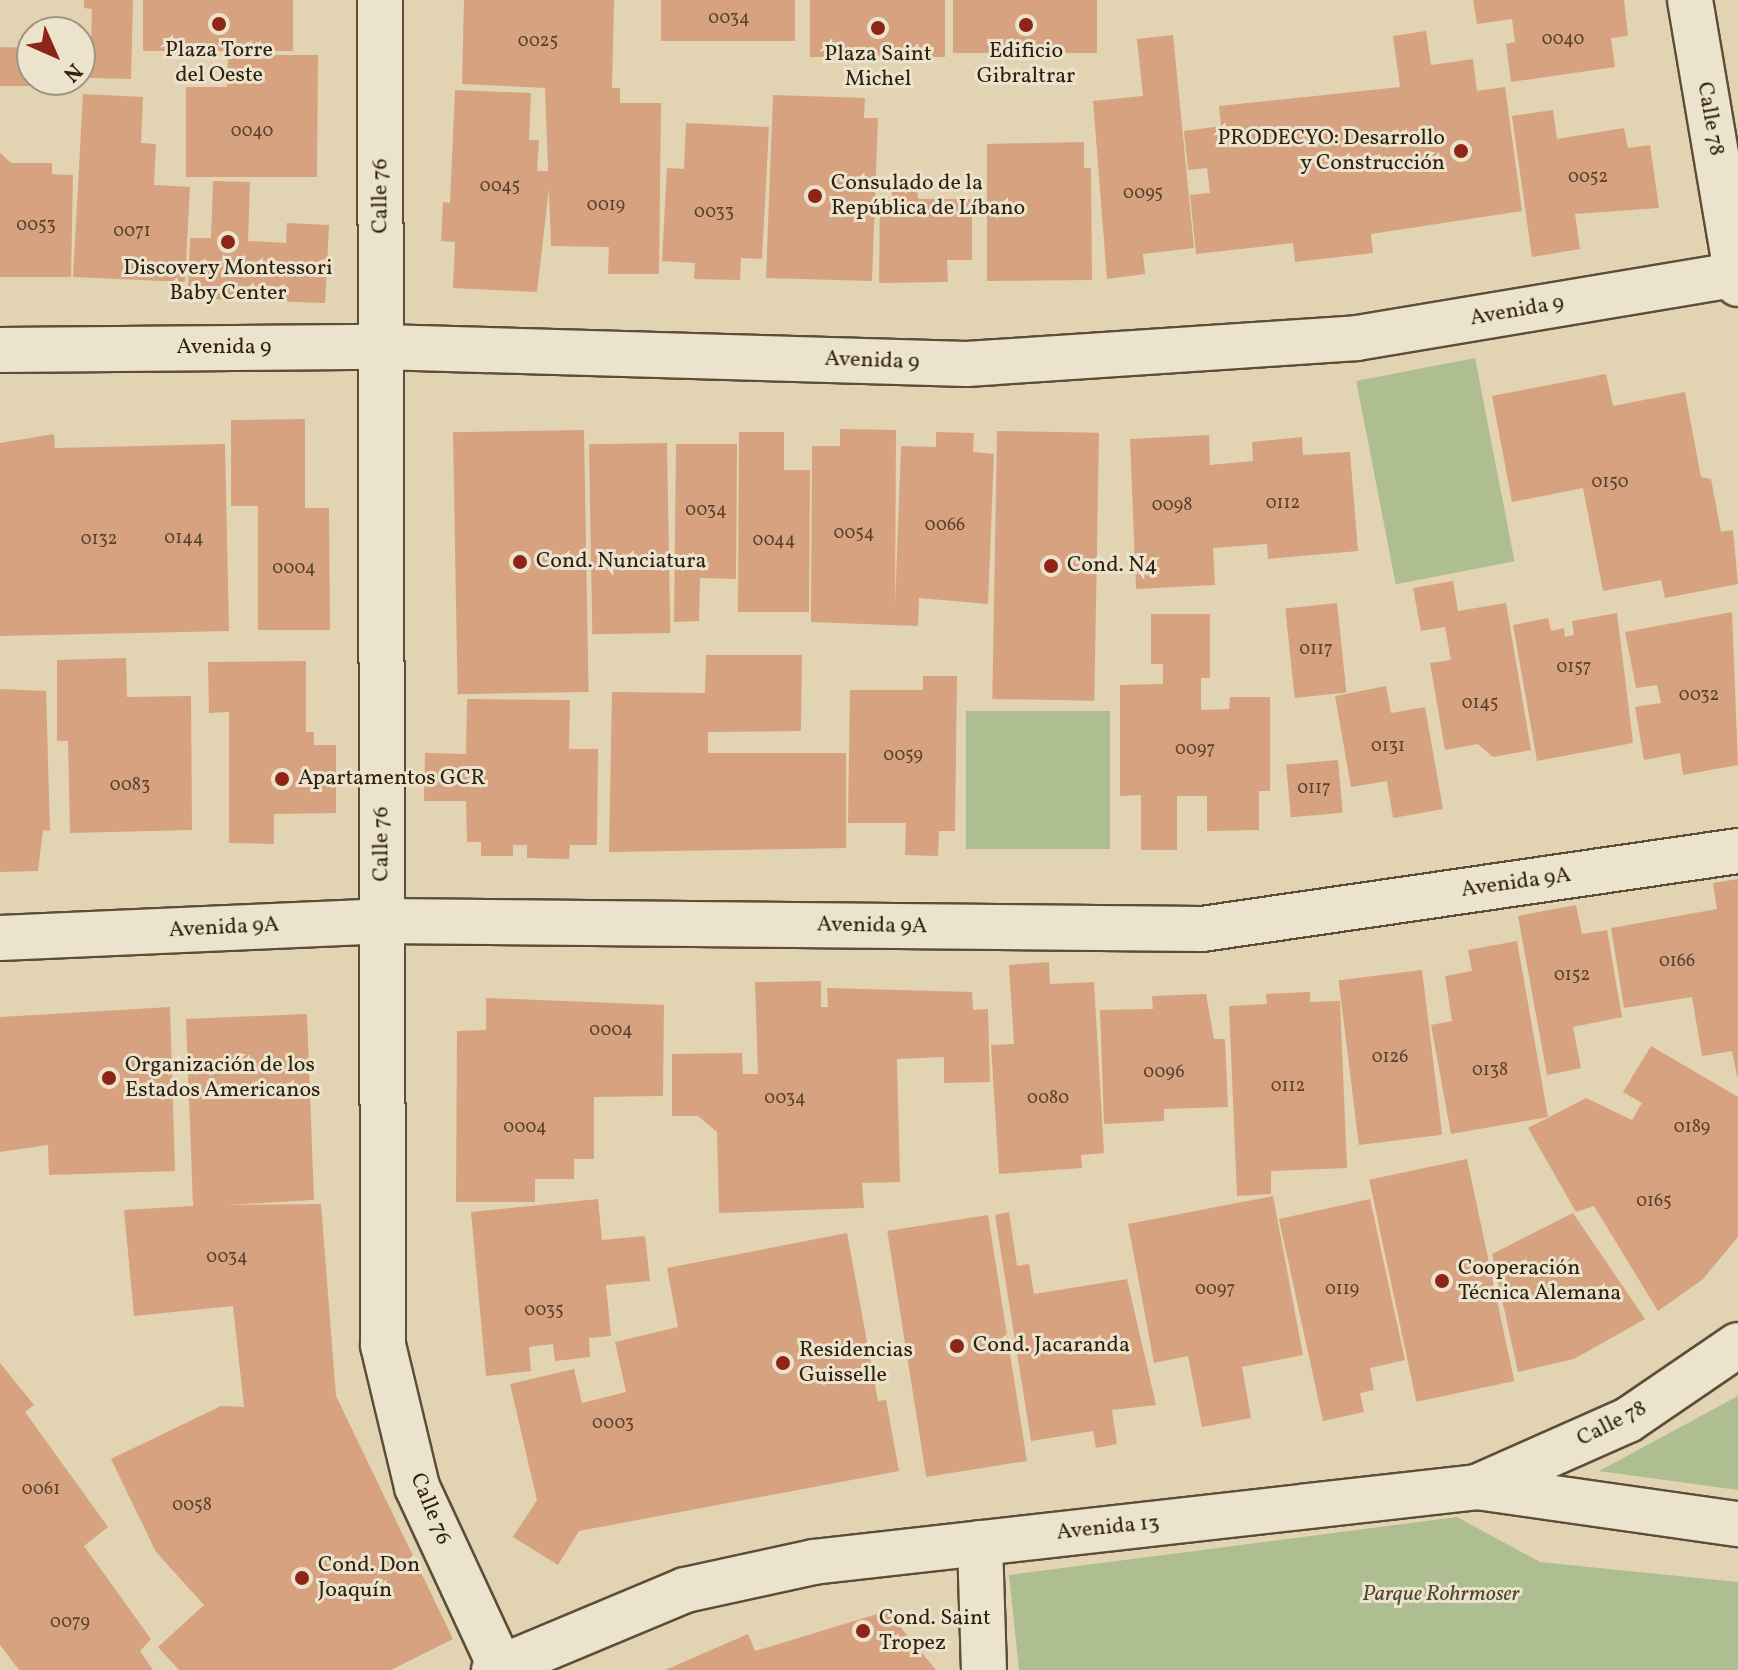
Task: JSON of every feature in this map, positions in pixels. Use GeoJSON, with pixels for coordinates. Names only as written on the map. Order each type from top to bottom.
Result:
{"type":"FeatureCollection","features":[{"type":"Feature","properties":{"kind":"street","name":"Calle 76"},"geometry":{"type":"LineString","coordinates":[[380,0],[383,1345],[417,1487],[497,1668]]}},
{"type":"Feature","properties":{"kind":"street","name":"Calle 78"},"geometry":{"type":"LineString","coordinates":[[1690,0],[1737,278]]}},
{"type":"Feature","properties":{"kind":"street","name":"Avenida 9"},"geometry":{"type":"LineString","coordinates":[[0,350],[381,347],[967,364],[1357,338],[1737,278]]}},
{"type":"Feature","properties":{"kind":"street","name":"Avenida 9A"},"geometry":{"type":"LineString","coordinates":[[0,938],[382,921],[1202,929],[1738,851]]}},
{"type":"Feature","properties":{"kind":"street","name":"Calle 78"},"geometry":{"type":"LineString","coordinates":[[1477,1487],[1628,1420],[1738,1345]]}},
{"type":"Feature","properties":{"kind":"street","name":"Avenida 13"},"geometry":{"type":"LineString","coordinates":[[497,1668],[685,1590],[813,1562],[1477,1487],[1738,1524]]}},
{"type":"Feature","properties":{"kind":"street"},"geometry":{"type":"LineString","coordinates":[[980,1543],[984,1670]]}},
{"type":"Feature","properties":{"kind":"green space"},"geometry":{"type":"Polygon","coordinates":[[[1475,358],[1514,561],[1396,584],[1356,381],[1475,358]]]}},
{"type":"Feature","properties":{"kind":"green space"},"geometry":{"type":"Polygon","coordinates":[[[966,711],[1110,711],[1110,849],[966,849],[966,711]]]}},
{"type":"Feature","properties":{"kind":"green space"},"geometry":{"type":"Polygon","coordinates":[[[1738,1396],[1738,1490],[1599,1471],[1738,1396]]]}},
{"type":"Feature","properties":{"kind":"green space","name":"Parque Rohrmoser"},"geometry":{"type":"Polygon","coordinates":[[[1457,1517],[1540,1562],[1738,1582],[1738,1670],[1019,1670],[1009,1575],[1457,1517]]]}},
{"type":"Feature","properties":{"kind":"building"},"geometry":{"type":"Polygon","coordinates":[[[84,0],[133,0],[131,79],[96,78],[96,16],[92,16],[92,9],[84,8],[84,0]]]}},
{"type":"Feature","properties":{"kind":"building","name":"Plaza Torre del Oeste"},"geometry":{"type":"Polygon","coordinates":[[[143,0],[293,0],[293,51],[143,51],[143,0]]]}},
{"type":"Feature","properties":{"kind":"building"},"geometry":{"type":"Polygon","coordinates":[[[464,0],[614,0],[612,88],[620,88],[620,103],[661,103],[659,274],[608,274],[609,247],[551,246],[545,88],[462,84],[464,0]]]}},
{"type":"Feature","properties":{"kind":"building"},"geometry":{"type":"Polygon","coordinates":[[[661,0],[795,0],[795,41],[661,41],[661,0]]]}},
{"type":"Feature","properties":{"kind":"building","name":"Plaza Saint Michel"},"geometry":{"type":"Polygon","coordinates":[[[810,0],[945,0],[945,57],[810,57],[810,0]]]}},
{"type":"Feature","properties":{"kind":"building","name":"Edificio Gibraltrar"},"geometry":{"type":"Polygon","coordinates":[[[953,0],[1097,0],[1097,53],[953,53],[953,0]]]}},
{"type":"Feature","properties":{"kind":"building"},"geometry":{"type":"Polygon","coordinates":[[[1473,0],[1624,0],[1628,36],[1611,38],[1615,67],[1511,82],[1506,44],[1515,42],[1512,19],[1477,24],[1473,0]]]}},
{"type":"Feature","properties":{"kind":"building"},"geometry":{"type":"Polygon","coordinates":[[[1426,31],[1431,65],[1473,59],[1477,91],[1505,87],[1522,211],[1371,234],[1373,253],[1295,262],[1293,243],[1196,254],[1190,195],[1210,193],[1207,168],[1188,170],[1184,131],[1221,126],[1219,106],[1400,87],[1393,36],[1426,31]]]}},
{"type":"Feature","properties":{"kind":"building"},"geometry":{"type":"Polygon","coordinates":[[[1173,35],[1194,248],[1143,254],[1145,274],[1107,279],[1093,101],[1143,96],[1137,39],[1173,35]]]}},
{"type":"Feature","properties":{"kind":"building"},"geometry":{"type":"Polygon","coordinates":[[[0,47],[16,48],[16,86],[0,86],[0,47]]]}},
{"type":"Feature","properties":{"kind":"building"},"geometry":{"type":"Polygon","coordinates":[[[228,55],[318,55],[317,177],[186,177],[186,87],[227,87],[228,55]]]}},
{"type":"Feature","properties":{"kind":"building"},"geometry":{"type":"Polygon","coordinates":[[[455,90],[531,93],[529,140],[539,140],[537,171],[551,171],[537,292],[453,288],[455,242],[441,241],[443,202],[450,203],[455,90]]]}},
{"type":"Feature","properties":{"kind":"building"},"geometry":{"type":"Polygon","coordinates":[[[773,95],[865,98],[864,118],[878,118],[872,281],[766,278],[773,95]]]}},
{"type":"Feature","properties":{"kind":"building"},"geometry":{"type":"Polygon","coordinates":[[[83,96],[143,97],[141,143],[156,144],[154,185],[190,187],[185,282],[73,277],[83,96]]]}},
{"type":"Feature","properties":{"kind":"building"},"geometry":{"type":"Polygon","coordinates":[[[1553,110],[1557,139],[1624,128],[1628,148],[1650,145],[1659,208],[1575,214],[1580,249],[1532,257],[1512,116],[1553,110]]]}},
{"type":"Feature","properties":{"kind":"building"},"geometry":{"type":"Polygon","coordinates":[[[686,123],[769,127],[762,259],[741,258],[740,280],[694,279],[695,263],[662,261],[667,168],[684,169],[686,123]]]}},
{"type":"Feature","properties":{"kind":"building"},"geometry":{"type":"Polygon","coordinates":[[[1084,142],[1084,168],[1091,168],[1092,280],[987,281],[987,144],[1084,142]]]}},
{"type":"Feature","properties":{"kind":"building"},"geometry":{"type":"Polygon","coordinates":[[[0,153],[11,163],[52,163],[52,174],[73,175],[71,277],[0,277],[0,153]]]}},
{"type":"Feature","properties":{"kind":"building","name":"Discovery Montessori Baby Center"},"geometry":{"type":"Polygon","coordinates":[[[213,181],[250,182],[248,241],[286,243],[287,223],[329,225],[325,303],[214,299],[214,292],[188,291],[190,238],[211,238],[213,181]]]}},
{"type":"Feature","properties":{"kind":"building"},"geometry":{"type":"Polygon","coordinates":[[[892,191],[917,191],[918,199],[972,199],[972,260],[947,260],[948,282],[879,283],[880,200],[892,200],[892,191]]]}},
{"type":"Feature","properties":{"kind":"building"},"geometry":{"type":"Polygon","coordinates":[[[1606,374],[1613,406],[1685,392],[1701,477],[1711,479],[1721,532],[1733,530],[1738,584],[1665,598],[1661,580],[1603,591],[1583,488],[1512,502],[1492,396],[1606,374]]]}},
{"type":"Feature","properties":{"kind":"building"},"geometry":{"type":"Polygon","coordinates":[[[305,419],[305,508],[329,508],[330,630],[258,630],[258,506],[231,506],[231,420],[305,419]]]}},
{"type":"Feature","properties":{"kind":"building"},"geometry":{"type":"Polygon","coordinates":[[[840,429],[896,430],[895,608],[901,446],[936,447],[936,432],[974,433],[973,452],[994,454],[988,604],[919,598],[918,626],[811,622],[812,446],[840,446],[840,429]]]}},
{"type":"Feature","properties":{"kind":"building","name":"Cond. Nunciatura"},"geometry":{"type":"Polygon","coordinates":[[[584,430],[589,692],[458,694],[453,432],[584,430]]]}},
{"type":"Feature","properties":{"kind":"building","name":"Cond. N4"},"geometry":{"type":"Polygon","coordinates":[[[997,431],[1099,433],[1094,701],[992,699],[997,431]]]}},
{"type":"Feature","properties":{"kind":"building"},"geometry":{"type":"Polygon","coordinates":[[[739,432],[784,432],[784,470],[810,470],[809,612],[738,612],[739,432]]]}},
{"type":"Feature","properties":{"kind":"building"},"geometry":{"type":"Polygon","coordinates":[[[54,434],[55,448],[225,444],[229,631],[0,636],[0,443],[54,434]]]}},
{"type":"Feature","properties":{"kind":"building"},"geometry":{"type":"Polygon","coordinates":[[[1209,435],[1210,465],[1253,461],[1252,442],[1302,437],[1303,455],[1350,452],[1358,551],[1268,559],[1267,544],[1213,548],[1215,585],[1136,589],[1130,439],[1209,435]]]}},
{"type":"Feature","properties":{"kind":"building"},"geometry":{"type":"Polygon","coordinates":[[[667,443],[670,633],[592,634],[589,444],[667,443]]]}},
{"type":"Feature","properties":{"kind":"building"},"geometry":{"type":"Polygon","coordinates":[[[676,444],[737,444],[736,579],[700,578],[699,621],[674,622],[676,444]]]}},
{"type":"Feature","properties":{"kind":"building"},"geometry":{"type":"Polygon","coordinates":[[[1453,581],[1458,611],[1506,603],[1531,750],[1493,757],[1478,744],[1445,750],[1430,663],[1451,660],[1445,627],[1421,631],[1413,588],[1453,581]]]}},
{"type":"Feature","properties":{"kind":"building"},"geometry":{"type":"Polygon","coordinates":[[[1337,603],[1346,693],[1295,698],[1285,608],[1337,603]]]}},
{"type":"Feature","properties":{"kind":"building"},"geometry":{"type":"Polygon","coordinates":[[[1732,612],[1738,765],[1683,775],[1680,753],[1644,760],[1635,707],[1661,703],[1657,685],[1636,688],[1625,632],[1732,612]]]}},
{"type":"Feature","properties":{"kind":"building"},"geometry":{"type":"Polygon","coordinates":[[[1617,613],[1633,743],[1537,761],[1513,625],[1548,618],[1551,631],[1564,628],[1565,637],[1574,635],[1572,621],[1617,613]]]}},
{"type":"Feature","properties":{"kind":"building"},"geometry":{"type":"Polygon","coordinates":[[[1151,614],[1210,614],[1210,678],[1201,678],[1201,710],[1229,709],[1230,697],[1270,697],[1270,791],[1259,791],[1259,830],[1207,831],[1207,796],[1177,796],[1177,850],[1141,850],[1141,795],[1120,796],[1120,685],[1163,684],[1163,664],[1151,664],[1151,614]]]}},
{"type":"Feature","properties":{"kind":"building"},"geometry":{"type":"Polygon","coordinates":[[[706,655],[802,655],[801,731],[708,732],[708,753],[846,753],[846,848],[609,852],[612,692],[705,693],[706,655]]]}},
{"type":"Feature","properties":{"kind":"building"},"geometry":{"type":"Polygon","coordinates":[[[126,658],[127,697],[191,696],[192,830],[70,833],[68,741],[57,741],[57,660],[126,658]]]}},
{"type":"Feature","properties":{"kind":"building","name":"Apartamentos GCR"},"geometry":{"type":"Polygon","coordinates":[[[306,661],[306,732],[314,732],[314,745],[336,745],[336,813],[274,814],[274,844],[229,843],[229,712],[209,713],[208,662],[306,661]]]}},
{"type":"Feature","properties":{"kind":"building"},"geometry":{"type":"Polygon","coordinates":[[[923,676],[957,676],[955,831],[939,831],[938,856],[905,855],[906,823],[848,823],[850,690],[923,690],[923,676]]]}},
{"type":"Feature","properties":{"kind":"building"},"geometry":{"type":"Polygon","coordinates":[[[1386,686],[1391,713],[1425,707],[1443,809],[1393,818],[1387,781],[1351,787],[1335,696],[1386,686]]]}},
{"type":"Feature","properties":{"kind":"building"},"geometry":{"type":"Polygon","coordinates":[[[0,689],[46,691],[50,831],[43,830],[38,871],[0,872],[0,689]]]}},
{"type":"Feature","properties":{"kind":"building"},"geometry":{"type":"Polygon","coordinates":[[[467,699],[570,700],[569,749],[598,749],[597,845],[570,845],[569,859],[527,858],[527,845],[513,845],[513,856],[481,856],[481,842],[467,842],[466,801],[424,801],[425,753],[466,754],[467,699]]]}},
{"type":"Feature","properties":{"kind":"building"},"geometry":{"type":"Polygon","coordinates":[[[1338,760],[1343,813],[1291,817],[1286,765],[1338,760]]]}},
{"type":"Feature","properties":{"kind":"building"},"geometry":{"type":"Polygon","coordinates":[[[1738,879],[1737,1076],[1732,1051],[1702,1056],[1692,997],[1624,1008],[1611,928],[1717,909],[1713,883],[1738,879]]]}},
{"type":"Feature","properties":{"kind":"building"},"geometry":{"type":"Polygon","coordinates":[[[1576,905],[1582,934],[1607,930],[1622,1017],[1573,1027],[1581,1068],[1547,1075],[1518,916],[1576,905]]]}},
{"type":"Feature","properties":{"kind":"building"},"geometry":{"type":"Polygon","coordinates":[[[1517,941],[1548,1117],[1451,1134],[1431,1025],[1452,1021],[1445,976],[1472,971],[1468,950],[1517,941]]]}},
{"type":"Feature","properties":{"kind":"building"},"geometry":{"type":"Polygon","coordinates":[[[1049,962],[1050,984],[1094,982],[1104,1153],[1081,1155],[1082,1168],[999,1174],[991,1045],[1014,1044],[1009,965],[1049,962]]]}},
{"type":"Feature","properties":{"kind":"building"},"geometry":{"type":"Polygon","coordinates":[[[1422,970],[1442,1135],[1359,1145],[1339,980],[1422,970]]]}},
{"type":"Feature","properties":{"kind":"building"},"geometry":{"type":"Polygon","coordinates":[[[821,981],[821,1007],[828,1007],[827,988],[972,992],[973,1010],[988,1009],[990,1082],[944,1083],[944,1057],[897,1059],[900,1182],[862,1183],[864,1208],[719,1213],[717,1132],[698,1116],[672,1116],[672,1054],[742,1053],[743,1074],[758,1074],[755,982],[821,981]]]}},
{"type":"Feature","properties":{"kind":"building"},"geometry":{"type":"Polygon","coordinates":[[[1310,992],[1310,1002],[1340,1001],[1347,1168],[1271,1171],[1271,1194],[1237,1196],[1229,1006],[1267,1004],[1266,994],[1310,992]]]}},
{"type":"Feature","properties":{"kind":"building"},"geometry":{"type":"Polygon","coordinates":[[[1206,994],[1214,1039],[1225,1039],[1228,1107],[1164,1109],[1164,1121],[1104,1124],[1100,1010],[1153,1009],[1152,996],[1206,994]]]}},
{"type":"Feature","properties":{"kind":"building"},"geometry":{"type":"Polygon","coordinates":[[[486,998],[664,1005],[663,1096],[594,1097],[594,1159],[574,1159],[574,1179],[535,1179],[535,1202],[456,1202],[457,1031],[486,1030],[486,998]]]}},
{"type":"Feature","properties":{"kind":"building","name":"Organización de los Estados Americanos"},"geometry":{"type":"Polygon","coordinates":[[[170,1007],[175,1171],[49,1175],[48,1145],[0,1152],[0,1017],[170,1007]]]}},
{"type":"Feature","properties":{"kind":"building"},"geometry":{"type":"Polygon","coordinates":[[[307,1014],[314,1200],[226,1205],[321,1204],[336,1396],[453,1639],[391,1670],[179,1670],[158,1647],[204,1605],[156,1552],[111,1459],[221,1406],[244,1407],[233,1306],[134,1316],[124,1210],[193,1206],[186,1019],[307,1014]]]}},
{"type":"Feature","properties":{"kind":"building"},"geometry":{"type":"Polygon","coordinates":[[[1651,1046],[1738,1097],[1738,1237],[1702,1280],[1658,1311],[1594,1206],[1576,1212],[1528,1128],[1586,1098],[1632,1120],[1642,1103],[1623,1092],[1651,1046]]]}},
{"type":"Feature","properties":{"kind":"building","name":"Cooperación Técnica Alemana"},"geometry":{"type":"Polygon","coordinates":[[[1467,1159],[1514,1381],[1416,1402],[1369,1180],[1467,1159]]]}},
{"type":"Feature","properties":{"kind":"building"},"geometry":{"type":"Polygon","coordinates":[[[1273,1196],[1303,1355],[1242,1367],[1251,1418],[1202,1427],[1188,1356],[1154,1363],[1128,1224],[1273,1196]]]}},
{"type":"Feature","properties":{"kind":"building"},"geometry":{"type":"Polygon","coordinates":[[[598,1199],[602,1240],[645,1236],[650,1281],[606,1285],[611,1336],[589,1338],[590,1357],[555,1361],[553,1344],[529,1347],[531,1371],[486,1376],[471,1212],[598,1199]]]}},
{"type":"Feature","properties":{"kind":"building"},"geometry":{"type":"Polygon","coordinates":[[[1370,1199],[1405,1360],[1370,1368],[1374,1390],[1360,1393],[1364,1412],[1323,1421],[1279,1219],[1370,1199]]]}},
{"type":"Feature","properties":{"kind":"building"},"geometry":{"type":"Polygon","coordinates":[[[1009,1212],[1017,1266],[1029,1264],[1034,1294],[1127,1279],[1156,1405],[1112,1410],[1117,1444],[1096,1448],[1093,1431],[1031,1441],[995,1215],[1009,1212]]]}},
{"type":"Feature","properties":{"kind":"building"},"geometry":{"type":"Polygon","coordinates":[[[1573,1213],[1645,1319],[1574,1359],[1518,1372],[1492,1254],[1573,1213]]]}},
{"type":"Feature","properties":{"kind":"building","name":"Cond. Jacaranda"},"geometry":{"type":"Polygon","coordinates":[[[988,1215],[1027,1461],[926,1477],[887,1231],[988,1215]]]}},
{"type":"Feature","properties":{"kind":"building"},"geometry":{"type":"Polygon","coordinates":[[[847,1233],[878,1401],[886,1400],[899,1471],[579,1531],[558,1565],[513,1537],[537,1500],[510,1384],[574,1369],[582,1403],[626,1392],[615,1342],[678,1327],[667,1268],[847,1233]]]}},
{"type":"Feature","properties":{"kind":"building"},"geometry":{"type":"Polygon","coordinates":[[[0,1363],[34,1405],[25,1412],[108,1527],[84,1546],[151,1639],[140,1651],[153,1670],[19,1670],[0,1645],[0,1363]]]}},
{"type":"Feature","properties":{"kind":"building","name":"Cond. Saint Tropez"},"geometry":{"type":"Polygon","coordinates":[[[887,1611],[936,1670],[665,1670],[748,1634],[755,1651],[887,1611]]]}},
{"type":"Feature","properties":{"kind":"place","name":"Plaza Torre del Oeste"},"geometry":{"type":"Point","coordinates":[219,24]}},
{"type":"Feature","properties":{"kind":"place","name":"Edificio Gibraltrar"},"geometry":{"type":"Point","coordinates":[1026,25]}},
{"type":"Feature","properties":{"kind":"place","name":"Plaza Saint Michel"},"geometry":{"type":"Point","coordinates":[878,28]}},
{"type":"Feature","properties":{"kind":"place","name":"PRODECYO: Desarrollo y Construcción"},"geometry":{"type":"Point","coordinates":[1461,151]}},
{"type":"Feature","properties":{"kind":"place","name":"Consulado de la República de Líbano"},"geometry":{"type":"Point","coordinates":[815,196]}},
{"type":"Feature","properties":{"kind":"place","name":"Discovery Montessori Baby Center"},"geometry":{"type":"Point","coordinates":[228,242]}},
{"type":"Feature","properties":{"kind":"place","name":"Cond. Nunciatura"},"geometry":{"type":"Point","coordinates":[520,562]}},
{"type":"Feature","properties":{"kind":"place","name":"Cond. N4"},"geometry":{"type":"Point","coordinates":[1051,566]}},
{"type":"Feature","properties":{"kind":"place","name":"Apartamentos GCR"},"geometry":{"type":"Point","coordinates":[282,779]}},
{"type":"Feature","properties":{"kind":"place","name":"Organización de los Estados Americanos"},"geometry":{"type":"Point","coordinates":[109,1078]}},
{"type":"Feature","properties":{"kind":"place","name":"Cooperación Técnica Alemana"},"geometry":{"type":"Point","coordinates":[1442,1281]}},
{"type":"Feature","properties":{"kind":"place","name":"Cond. Jacaranda"},"geometry":{"type":"Point","coordinates":[957,1346]}},
{"type":"Feature","properties":{"kind":"place","name":"Residencias Guisselle"},"geometry":{"type":"Point","coordinates":[783,1363]}},
{"type":"Feature","properties":{"kind":"place","name":"Cond. Don Joaquín"},"geometry":{"type":"Point","coordinates":[302,1578]}},
{"type":"Feature","properties":{"kind":"place","name":"Cond. Saint Tropez"},"geometry":{"type":"Point","coordinates":[863,1631]}}]}
